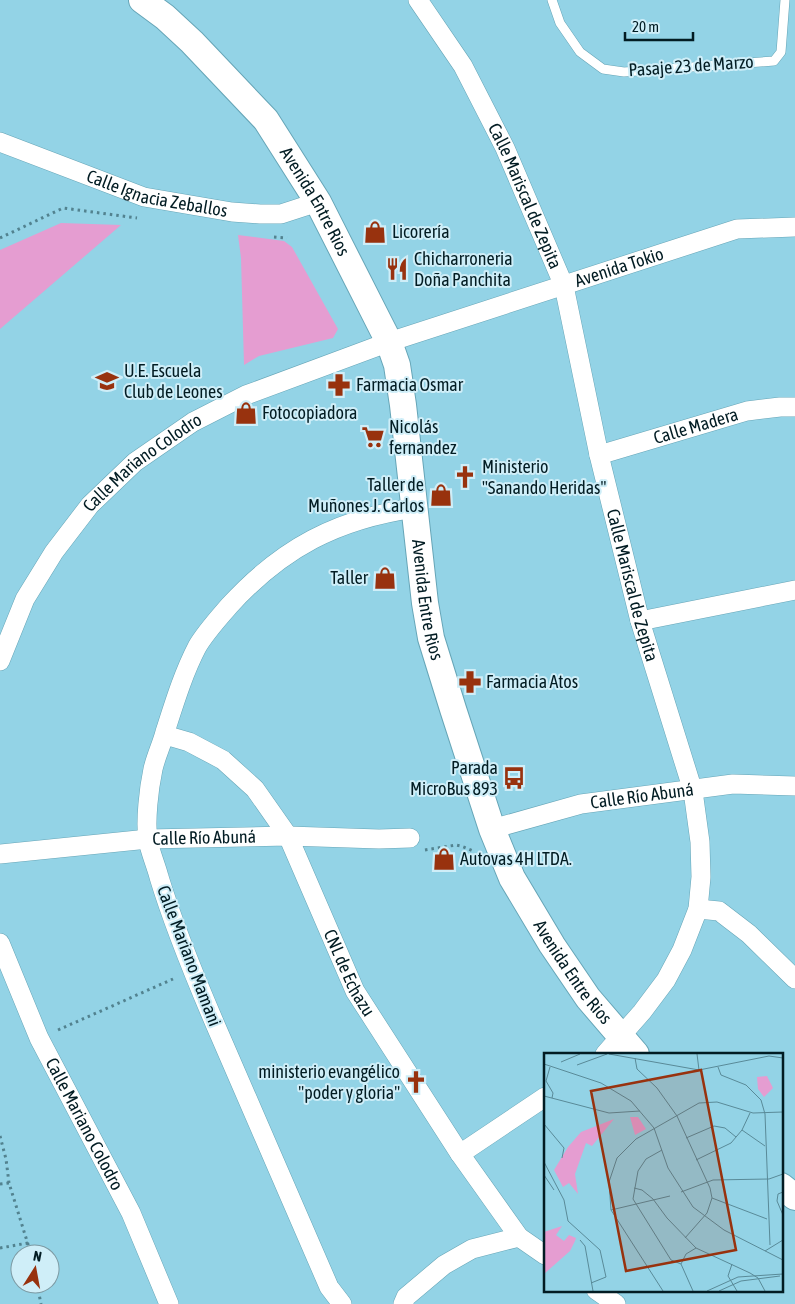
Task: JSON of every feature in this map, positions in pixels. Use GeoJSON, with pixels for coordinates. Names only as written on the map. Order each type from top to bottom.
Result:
{"type":"FeatureCollection","features":[{"type":"Feature","properties":{"kind":"main road","name":"Avenida Entre Rios"},"geometry":{"type":"LineString","coordinates":[[142,0],[165,17],[192,42],[266,120],[318,202],[389,342],[397,365],[403,404],[425,602],[431,638],[452,709],[492,829],[512,878],[552,945],[620,1048]]}},
{"type":"Feature","properties":{"kind":"main road"},"geometry":{"type":"LineString","coordinates":[[782,1187],[795,1196]]}},
{"type":"Feature","properties":{"kind":"street","name":"Calle Mariscal de Zepita"},"geometry":{"type":"LineString","coordinates":[[418,0],[463,66],[504,148],[564,286],[599,455],[640,621],[693,790],[700,842],[701,877],[698,908],[682,950],[666,980],[620,1048]]}},
{"type":"Feature","properties":{"kind":"street","name":"Calle Ignacia Zeballos"},"geometry":{"type":"LineString","coordinates":[[0,142],[144,197],[232,212],[260,214],[281,214],[318,202]]}},
{"type":"Feature","properties":{"kind":"street","name":"Avenida Tokio"},"geometry":{"type":"LineString","coordinates":[[389,342],[737,229],[795,227]]}},
{"type":"Feature","properties":{"kind":"street","name":"Calle Mariano Colodro"},"geometry":{"type":"LineString","coordinates":[[0,661],[25,599],[54,552],[90,505],[136,462],[192,422],[246,395],[389,342]]}},
{"type":"Feature","properties":{"kind":"street","name":"Calle Madera"},"geometry":{"type":"LineString","coordinates":[[599,455],[747,411],[795,407]]}},
{"type":"Feature","properties":{"kind":"street","name":"Calle Mariano Mamani"},"geometry":{"type":"LineString","coordinates":[[342,1304],[329,1287],[170,916],[148,839],[148,811],[153,768],[184,675],[198,646],[224,612],[265,570],[292,550],[321,534],[387,512],[415,508]]}},
{"type":"Feature","properties":{"kind":"street"},"geometry":{"type":"LineString","coordinates":[[640,621],[795,590]]}},
{"type":"Feature","properties":{"kind":"street","name":"CNL de Echazu"},"geometry":{"type":"LineString","coordinates":[[165,735],[189,742],[224,760],[255,789],[288,836],[355,992],[460,1154],[519,1237],[544,1254]]}},
{"type":"Feature","properties":{"kind":"street","name":"Calle Río Abuná"},"geometry":{"type":"LineString","coordinates":[[492,829],[581,804],[733,784],[795,786]]}},
{"type":"Feature","properties":{"kind":"street","name":"Calle Río Abuná"},"geometry":{"type":"LineString","coordinates":[[0,854],[148,839],[288,836],[379,839],[410,838]]}},
{"type":"Feature","properties":{"kind":"street"},"geometry":{"type":"LineString","coordinates":[[698,908],[718,911],[749,934],[795,979]]}},
{"type":"Feature","properties":{"kind":"street","name":"Calle Mariano Colodro"},"geometry":{"type":"LineString","coordinates":[[0,943],[40,1038],[130,1213],[169,1304]]}},
{"type":"Feature","properties":{"kind":"street"},"geometry":{"type":"LineString","coordinates":[[460,1154],[544,1098]]}},
{"type":"Feature","properties":{"kind":"street"},"geometry":{"type":"LineString","coordinates":[[403,1304],[406,1298],[444,1265],[472,1249],[519,1237]]}},
{"type":"Feature","properties":{"kind":"street"},"geometry":{"type":"LineString","coordinates":[[599,1292],[616,1304]]}},
{"type":"Feature","properties":{"kind":"lane","name":"Pasaje 23 de Marzo"},"geometry":{"type":"LineString","coordinates":[[552,0],[560,23],[580,52],[603,69],[624,72],[774,60],[781,52],[785,0]]}},
{"type":"Feature","properties":{"kind":"path"},"geometry":{"type":"LineString","coordinates":[[0,238],[63,208],[142,219]]}},
{"type":"Feature","properties":{"kind":"path"},"geometry":{"type":"LineString","coordinates":[[268,236],[287,238]]}},
{"type":"Feature","properties":{"kind":"path"},"geometry":{"type":"LineString","coordinates":[[433,849],[461,846],[473,851]]}},
{"type":"Feature","properties":{"kind":"path"},"geometry":{"type":"LineString","coordinates":[[40,1038],[192,970]]}},
{"type":"Feature","properties":{"kind":"path"},"geometry":{"type":"LineString","coordinates":[[0,1136],[6,1159],[9,1183],[28,1243],[0,1248]]}},
{"type":"Feature","properties":{"kind":"path"},"geometry":{"type":"LineString","coordinates":[[0,1184],[9,1183]]}},
{"type":"Feature","properties":{"kind":"shaded area"},"geometry":{"type":"Polygon","coordinates":[[[61,223],[121,225],[0,329],[0,250],[61,223]]]}},
{"type":"Feature","properties":{"kind":"shaded area"},"geometry":{"type":"Polygon","coordinates":[[[238,235],[284,241],[292,247],[338,329],[333,338],[259,356],[244,365],[241,258],[238,235]]]}},
{"type":"Feature","properties":{"kind":"place","name":"Licorería"},"geometry":{"type":"Point","coordinates":[375,232]}},
{"type":"Feature","properties":{"kind":"place","name":"Chicharroneria Doña Panchita"},"geometry":{"type":"Point","coordinates":[397,269]}},
{"type":"Feature","properties":{"kind":"place","name":"U.E. Escuela Club de Leones"},"geometry":{"type":"Point","coordinates":[107,381]}},
{"type":"Feature","properties":{"kind":"place","name":"Farmacia Osmar"},"geometry":{"type":"Point","coordinates":[339,385]}},
{"type":"Feature","properties":{"kind":"place","name":"Fotocopiadora"},"geometry":{"type":"Point","coordinates":[246,413]}},
{"type":"Feature","properties":{"kind":"place","name":"Nicolás fernandez"},"geometry":{"type":"Point","coordinates":[373,437]}},
{"type":"Feature","properties":{"kind":"place","name":"Ministerio \"Sanando Heridas\""},"geometry":{"type":"Point","coordinates":[465,477]}},
{"type":"Feature","properties":{"kind":"place","name":"Taller de Muñones J. Carlos"},"geometry":{"type":"Point","coordinates":[441,495]}},
{"type":"Feature","properties":{"kind":"place","name":"Taller"},"geometry":{"type":"Point","coordinates":[385,578]}},
{"type":"Feature","properties":{"kind":"place","name":"Farmacia Atos"},"geometry":{"type":"Point","coordinates":[470,682]}},
{"type":"Feature","properties":{"kind":"place","name":"Parada MicroBus 893"},"geometry":{"type":"Point","coordinates":[514,778]}},
{"type":"Feature","properties":{"kind":"place","name":"Autovas 4H LTDA."},"geometry":{"type":"Point","coordinates":[444,859]}},
{"type":"Feature","properties":{"kind":"place","name":"ministerio evangélico \"poder y gloria\""},"geometry":{"type":"Point","coordinates":[416,1082]}}]}
